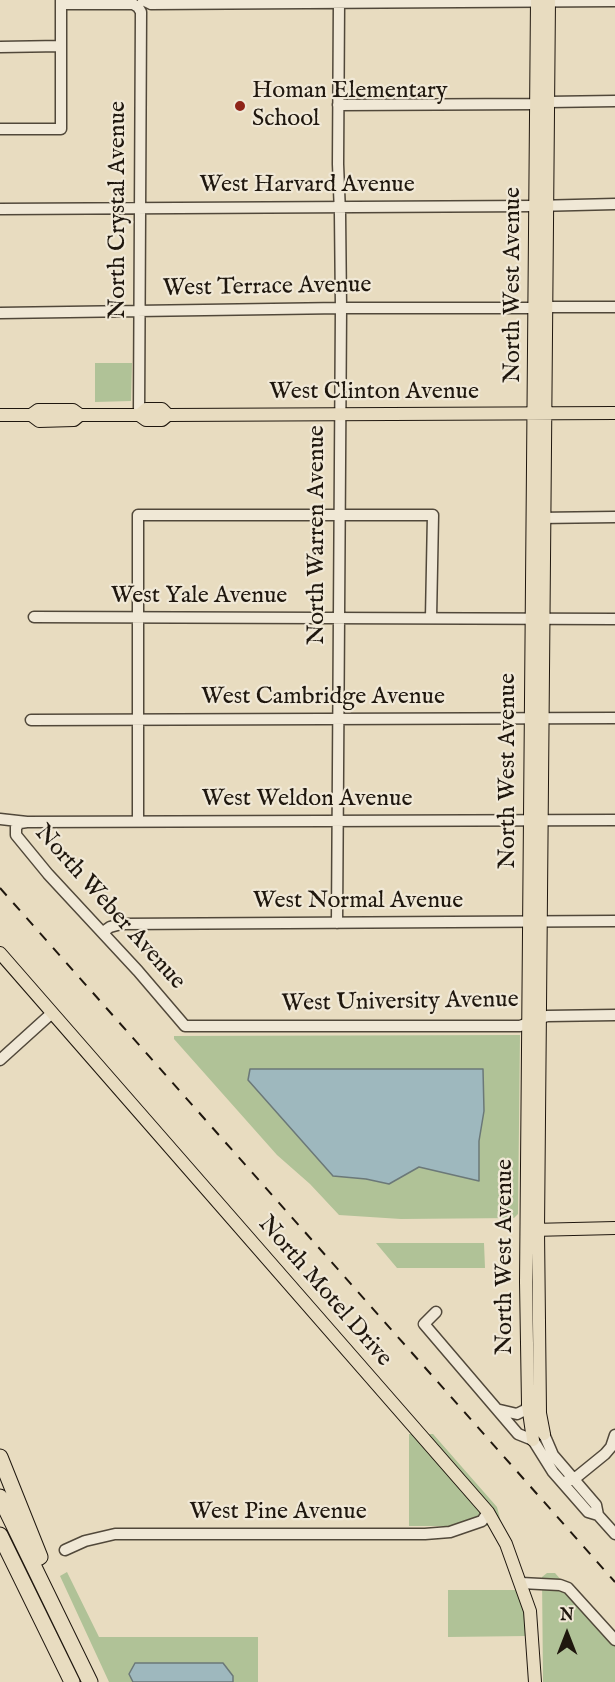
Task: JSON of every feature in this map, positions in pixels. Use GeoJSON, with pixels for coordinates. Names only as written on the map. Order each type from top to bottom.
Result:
{"type":"FeatureCollection","features":[{"type":"Feature","properties":{"kind":"highway"},"geometry":{"type":"LineString","coordinates":[[0,1457],[70,1639]]}},
{"type":"Feature","properties":{"kind":"highway"},"geometry":{"type":"LineString","coordinates":[[0,1497],[90,1682]]}},
{"type":"Feature","properties":{"kind":"highway"},"geometry":{"type":"LineString","coordinates":[[0,1537],[32,1617],[63,1682]]}},
{"type":"Feature","properties":{"kind":"highway"},"geometry":{"type":"LineString","coordinates":[[0,1537],[72,1682]]}},
{"type":"Feature","properties":{"kind":"main road","name":"North West Avenue"},"geometry":{"type":"LineString","coordinates":[[543,1],[535,921],[528,1023],[532,1230],[540,1348],[541,1422],[544,1434]]}},
{"type":"Feature","properties":{"kind":"main road","name":"West Clinton Avenue"},"geometry":{"type":"LineString","coordinates":[[0,415],[31,415],[38,410],[73,410],[80,415],[139,414],[146,420],[162,420],[168,414],[615,412]]}},
{"type":"Feature","properties":{"kind":"main road","name":"North West Avenue"},"geometry":{"type":"LineString","coordinates":[[535,921],[540,1018],[532,1230],[526,1300],[528,1405],[535,1444]]}},
{"type":"Feature","properties":{"kind":"main road","name":"North Motel Drive"},"geometry":{"type":"LineString","coordinates":[[0,953],[488,1512],[506,1544],[521,1583]]}},
{"type":"Feature","properties":{"kind":"main road"},"geometry":{"type":"LineString","coordinates":[[532,1230],[615,1228]]}},
{"type":"Feature","properties":{"kind":"main road"},"geometry":{"type":"LineString","coordinates":[[526,1300],[532,1322],[533,1346],[540,1348]]}},
{"type":"Feature","properties":{"kind":"main road"},"geometry":{"type":"LineString","coordinates":[[527,1358],[534,1362],[535,1380],[540,1391]]}},
{"type":"Feature","properties":{"kind":"main road"},"geometry":{"type":"LineString","coordinates":[[521,1583],[530,1611],[536,1682]]}},
{"type":"Feature","properties":{"kind":"street"},"geometry":{"type":"LineString","coordinates":[[0,129],[61,129],[62,2],[134,4],[286,1],[615,1]]}},
{"type":"Feature","properties":{"kind":"street","name":"North Warren Avenue"},"geometry":{"type":"LineString","coordinates":[[337,923],[341,308],[339,2]]}},
{"type":"Feature","properties":{"kind":"street","name":"North Crystal Avenue"},"geometry":{"type":"LineString","coordinates":[[139,414],[142,3]]}},
{"type":"Feature","properties":{"kind":"street"},"geometry":{"type":"LineString","coordinates":[[0,47],[61,46]]}},
{"type":"Feature","properties":{"kind":"street"},"geometry":{"type":"LineString","coordinates":[[338,105],[615,101]]}},
{"type":"Feature","properties":{"kind":"street","name":"West Harvard Avenue"},"geometry":{"type":"LineString","coordinates":[[0,209],[615,204]]}},
{"type":"Feature","properties":{"kind":"street","name":"West Terrace Avenue"},"geometry":{"type":"LineString","coordinates":[[0,313],[615,307]]}},
{"type":"Feature","properties":{"kind":"street"},"geometry":{"type":"LineString","coordinates":[[138,821],[138,515],[433,515],[431,618]]}},
{"type":"Feature","properties":{"kind":"street"},"geometry":{"type":"LineString","coordinates":[[538,518],[615,517]]}},
{"type":"Feature","properties":{"kind":"street","name":"West Yale Avenue"},"geometry":{"type":"LineString","coordinates":[[34,617],[615,619]]}},
{"type":"Feature","properties":{"kind":"street","name":"West Cambridge Avenue"},"geometry":{"type":"LineString","coordinates":[[31,720],[615,718]]}},
{"type":"Feature","properties":{"kind":"street","name":"West Weldon Avenue"},"geometry":{"type":"LineString","coordinates":[[0,819],[27,822],[615,820]]}},
{"type":"Feature","properties":{"kind":"street","name":"North Weber Avenue"},"geometry":{"type":"LineString","coordinates":[[27,822],[20,823],[16,827],[16,836],[185,1026]]}},
{"type":"Feature","properties":{"kind":"street","name":"West Normal Avenue"},"geometry":{"type":"LineString","coordinates":[[103,932],[110,927],[122,924],[615,921]]}},
{"type":"Feature","properties":{"kind":"street"},"geometry":{"type":"LineString","coordinates":[[0,1060],[52,1013]]}},
{"type":"Feature","properties":{"kind":"street","name":"West University Avenue"},"geometry":{"type":"LineString","coordinates":[[185,1026],[520,1026],[547,1016],[615,1015]]}},
{"type":"Feature","properties":{"kind":"street"},"geometry":{"type":"LineString","coordinates":[[436,1312],[424,1324],[500,1410],[504,1419],[518,1434],[535,1444],[564,1479],[573,1480],[613,1449],[615,1435]]}},
{"type":"Feature","properties":{"kind":"street"},"geometry":{"type":"LineString","coordinates":[[500,1410],[517,1414],[525,1410],[528,1405]]}},
{"type":"Feature","properties":{"kind":"street"},"geometry":{"type":"LineString","coordinates":[[544,1434],[553,1455],[596,1506],[598,1515],[615,1534]]}},
{"type":"Feature","properties":{"kind":"street","name":"North West Avenue"},"geometry":{"type":"LineString","coordinates":[[535,1444],[553,1472],[588,1512],[598,1515]]}},
{"type":"Feature","properties":{"kind":"street","name":"West Pine Avenue"},"geometry":{"type":"LineString","coordinates":[[65,1550],[85,1541],[115,1534],[425,1534],[450,1532],[482,1521],[488,1512]]}},
{"type":"Feature","properties":{"kind":"street"},"geometry":{"type":"LineString","coordinates":[[521,1583],[560,1585],[568,1588],[615,1640]]}},
{"type":"Feature","properties":{"kind":"green space"},"geometry":{"type":"Polygon","coordinates":[[[95,363],[132,363],[131,401],[95,402],[95,363]]]}},
{"type":"Feature","properties":{"kind":"green space"},"geometry":{"type":"Polygon","coordinates":[[[520,1035],[518,1214],[514,1218],[401,1219],[339,1215],[310,1184],[277,1155],[174,1039],[174,1036],[520,1035]]]}},
{"type":"Feature","properties":{"kind":"green space"},"geometry":{"type":"Polygon","coordinates":[[[376,1243],[484,1243],[485,1268],[397,1268],[376,1243]]]}},
{"type":"Feature","properties":{"kind":"green space"},"geometry":{"type":"Polygon","coordinates":[[[409,1434],[433,1434],[497,1507],[502,1526],[409,1526],[409,1434]]]}},
{"type":"Feature","properties":{"kind":"green space"},"geometry":{"type":"Polygon","coordinates":[[[67,1572],[99,1637],[258,1637],[258,1682],[109,1682],[60,1576],[67,1572]]]}},
{"type":"Feature","properties":{"kind":"green space"},"geometry":{"type":"Polygon","coordinates":[[[547,1573],[555,1573],[615,1641],[615,1682],[543,1682],[542,1577],[547,1573]]]}},
{"type":"Feature","properties":{"kind":"green space"},"geometry":{"type":"Polygon","coordinates":[[[448,1590],[527,1590],[527,1636],[448,1637],[448,1590]]]}},
{"type":"Feature","properties":{"kind":"water"},"geometry":{"type":"Polygon","coordinates":[[[250,1069],[483,1069],[484,1111],[479,1141],[479,1181],[419,1167],[389,1184],[333,1176],[248,1080],[250,1069]]]}},
{"type":"Feature","properties":{"kind":"water"},"geometry":{"type":"Polygon","coordinates":[[[135,1663],[223,1663],[233,1676],[233,1682],[133,1682],[129,1674],[135,1663]]]}},
{"type":"Feature","properties":{"kind":"railway"},"geometry":{"type":"LineString","coordinates":[[0,888],[615,1582]]}},
{"type":"Feature","properties":{"kind":"place","name":"Homan Elementary School"},"geometry":{"type":"Point","coordinates":[240,106]}}]}
